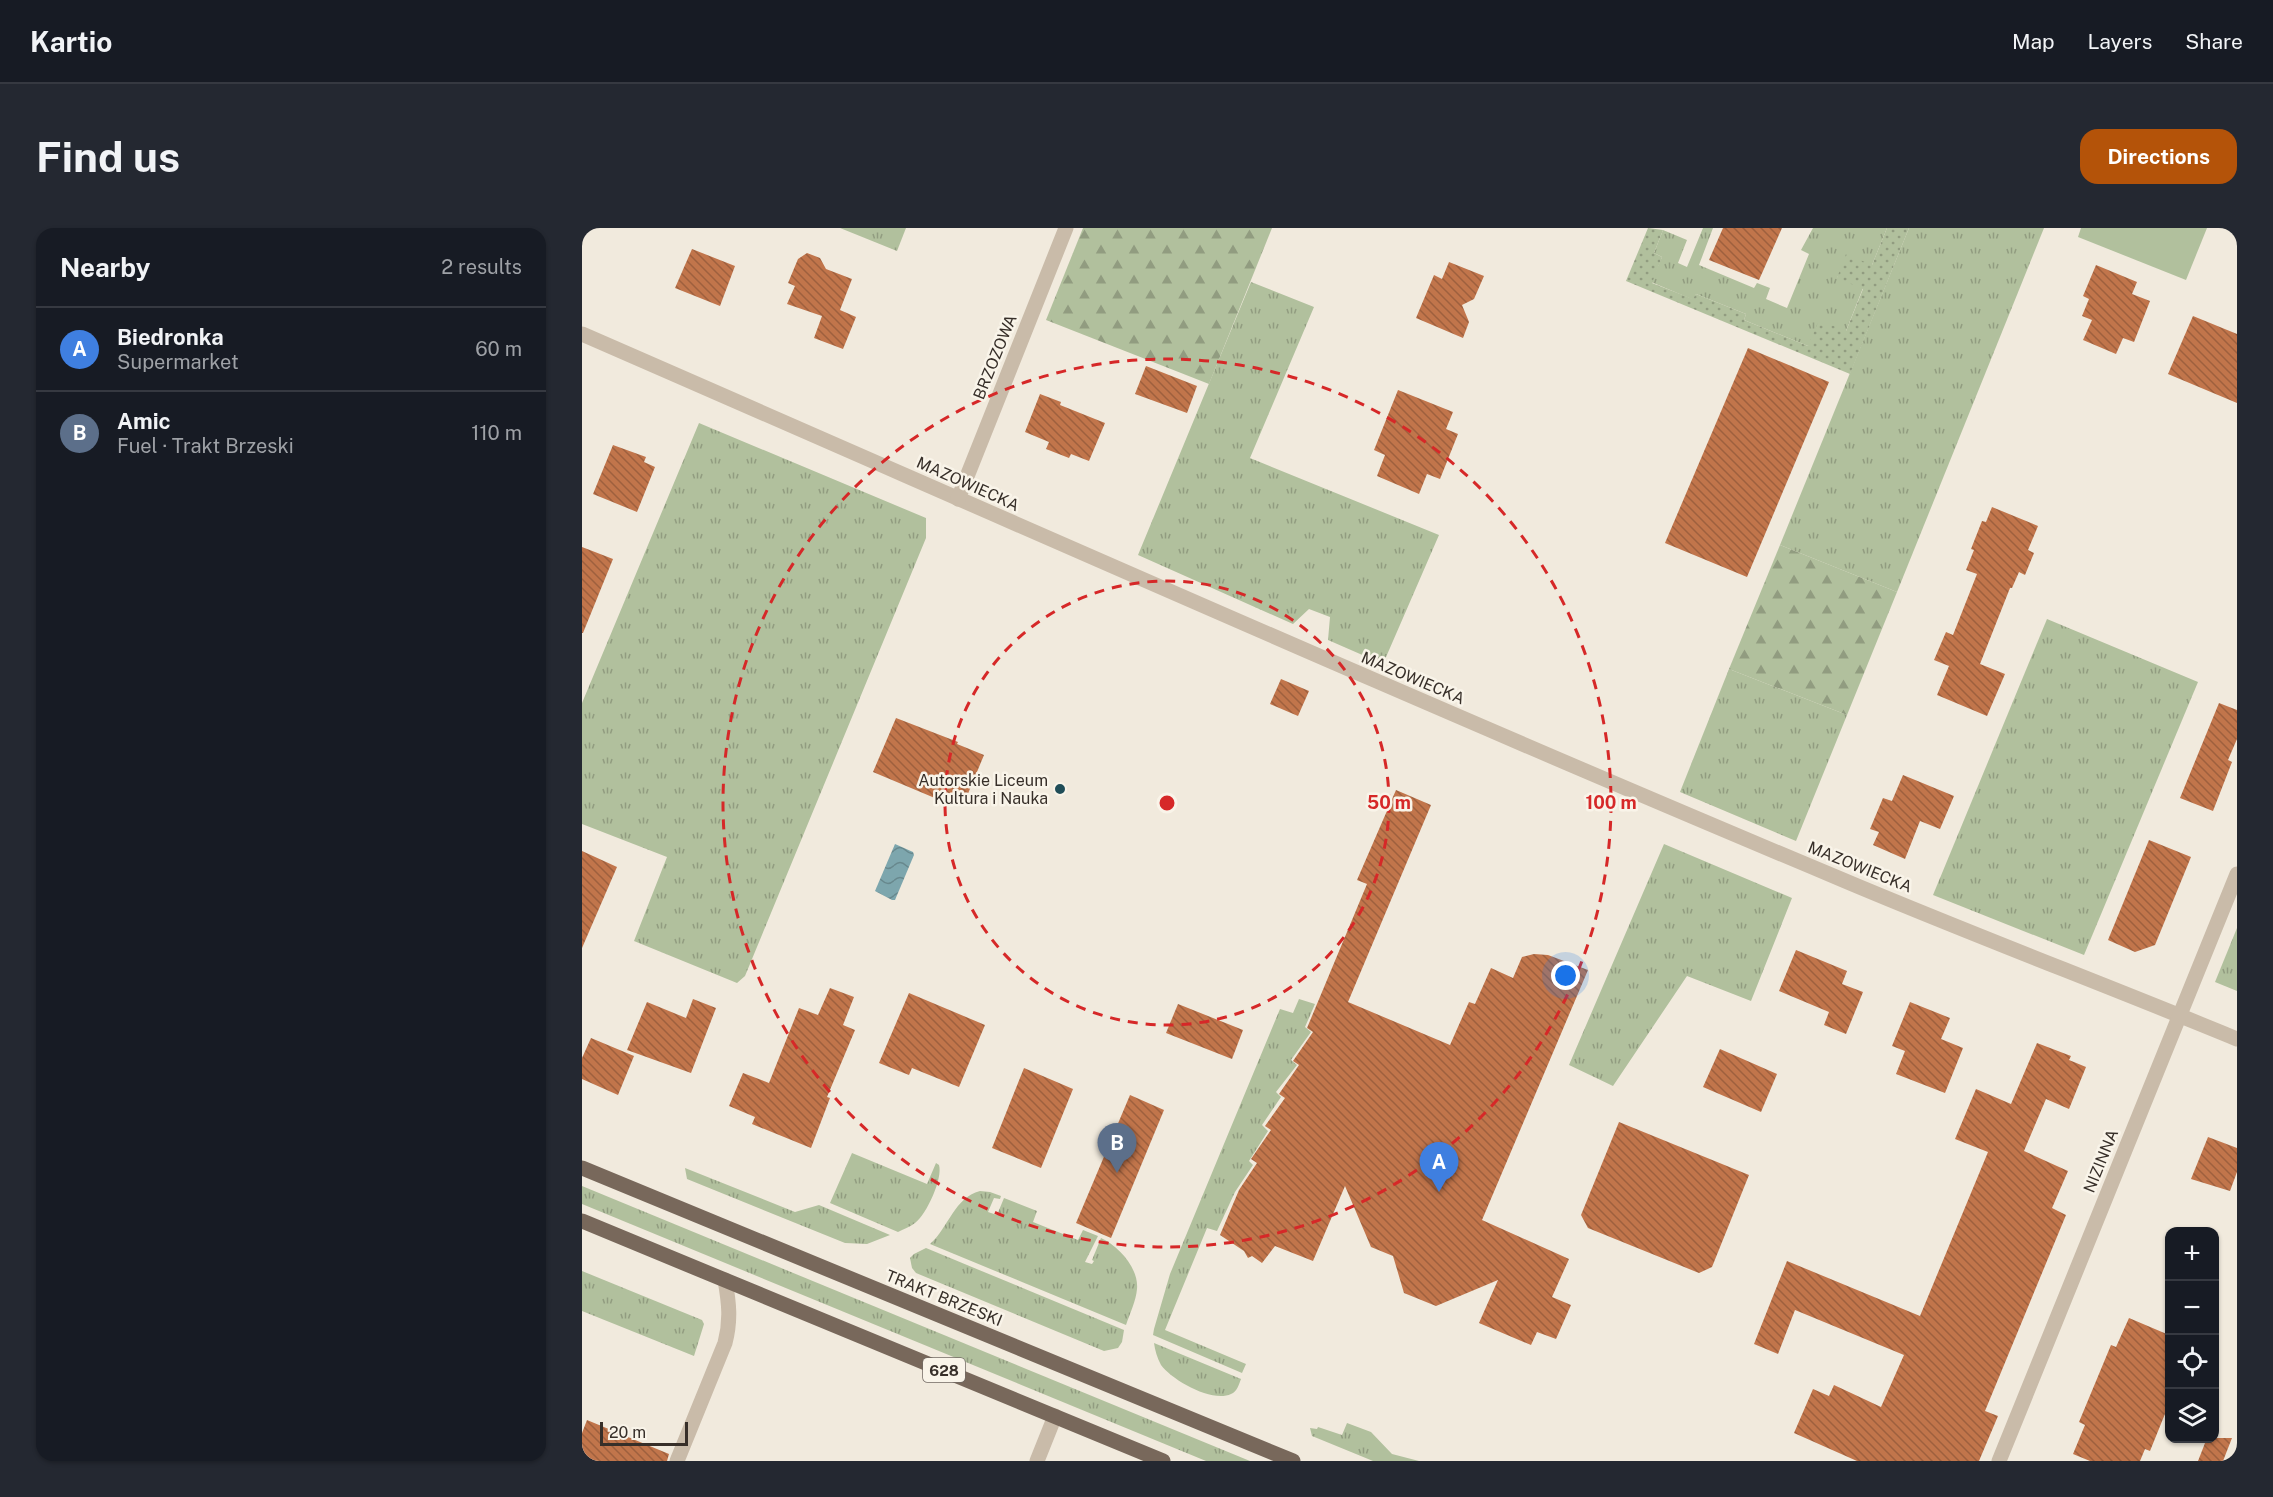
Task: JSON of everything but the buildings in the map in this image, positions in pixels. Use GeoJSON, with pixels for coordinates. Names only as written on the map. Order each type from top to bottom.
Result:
{"type":"FeatureCollection","features":[{"type":"Feature","properties":{"kind":"main road","name":"TRAKT BRZESKI"},"geometry":{"type":"LineString","coordinates":[[582,1168],[1293,1461]]}},
{"type":"Feature","properties":{"kind":"main road","name":"628"},"geometry":{"type":"LineString","coordinates":[[582,1221],[1163,1461]]}},
{"type":"Feature","properties":{"kind":"street","name":"BRZOZOWA"},"geometry":{"type":"LineString","coordinates":[[958,499],[1066,228]]}},
{"type":"Feature","properties":{"kind":"street","name":"MAZOWIECKA"},"geometry":{"type":"LineString","coordinates":[[582,334],[1168,592],[1802,863],[2237,1039]]}},
{"type":"Feature","properties":{"kind":"street","name":"NIZINNA"},"geometry":{"type":"LineString","coordinates":[[1999,1461],[2237,874]]}},
{"type":"Feature","properties":{"kind":"street"},"geometry":{"type":"LineString","coordinates":[[677,1461],[729,1327],[730,1311],[725,1280]]}},
{"type":"Feature","properties":{"kind":"street"},"geometry":{"type":"LineString","coordinates":[[1037,1461],[1055,1416]]}},
{"type":"Feature","properties":{"kind":"green space"},"geometry":{"type":"Polygon","coordinates":[[[840,228],[906,228],[897,251],[840,228]]]}},
{"type":"Feature","properties":{"kind":"green space"},"geometry":{"type":"Polygon","coordinates":[[[1083,228],[1272,228],[1209,384],[1046,320],[1083,228]]]}},
{"type":"Feature","properties":{"kind":"green space"},"geometry":{"type":"Polygon","coordinates":[[[1648,228],[1663,230],[1654,253],[1662,257],[1652,283],[1693,299],[1696,294],[1746,314],[1744,320],[1808,346],[1819,320],[1846,331],[1863,289],[1837,278],[1846,254],[1872,265],[1887,228],[1909,228],[1850,374],[1626,281],[1648,228]]]}},
{"type":"Feature","properties":{"kind":"green space"},"geometry":{"type":"Polygon","coordinates":[[[1703,228],[1713,228],[1699,265],[1754,288],[1757,283],[1770,288],[1766,299],[1787,308],[1809,254],[1801,250],[1813,228],[1887,228],[1872,265],[1837,277],[1863,288],[1846,331],[1808,346],[1744,320],[1746,314],[1696,294],[1694,300],[1651,282],[1662,257],[1654,253],[1663,230],[1687,240],[1678,263],[1687,267],[1703,228]]]}},
{"type":"Feature","properties":{"kind":"green space"},"geometry":{"type":"Polygon","coordinates":[[[1909,228],[2044,228],[1897,592],[1780,545],[1909,228]]]}},
{"type":"Feature","properties":{"kind":"green space"},"geometry":{"type":"Polygon","coordinates":[[[2081,228],[2207,228],[2186,280],[2078,237],[2081,228]]]}},
{"type":"Feature","properties":{"kind":"green space"},"geometry":{"type":"Polygon","coordinates":[[[1251,282],[1314,307],[1250,458],[1439,535],[1383,664],[1328,640],[1330,617],[1309,609],[1293,624],[1138,555],[1251,282]]]}},
{"type":"Feature","properties":{"kind":"green space"},"geometry":{"type":"Polygon","coordinates":[[[699,423],[926,518],[926,538],[745,976],[737,983],[634,941],[667,857],[582,824],[582,703],[699,423]]]}},
{"type":"Feature","properties":{"kind":"green space"},"geometry":{"type":"Polygon","coordinates":[[[1780,545],[1897,592],[1847,715],[1729,669],[1780,545]]]}},
{"type":"Feature","properties":{"kind":"green space"},"geometry":{"type":"Polygon","coordinates":[[[2047,619],[2198,682],[2084,955],[1933,895],[2047,619]]]}},
{"type":"Feature","properties":{"kind":"green space"},"geometry":{"type":"Polygon","coordinates":[[[1729,669],[1847,715],[1796,841],[1680,792],[1729,669]]]}},
{"type":"Feature","properties":{"kind":"green space"},"geometry":{"type":"Polygon","coordinates":[[[1664,844],[1792,898],[1751,1001],[1687,976],[1613,1086],[1569,1065],[1664,844]]]}},
{"type":"Feature","properties":{"kind":"green space"},"geometry":{"type":"Polygon","coordinates":[[[2237,928],[2237,991],[2215,982],[2237,928]]]}},
{"type":"Feature","properties":{"kind":"green space"},"geometry":{"type":"Polygon","coordinates":[[[1299,999],[1315,1004],[1305,1027],[1311,1032],[1291,1060],[1297,1065],[1276,1092],[1281,1097],[1262,1125],[1268,1131],[1249,1161],[1253,1165],[1235,1192],[1217,1231],[1207,1228],[1165,1330],[1246,1364],[1242,1373],[1153,1335],[1170,1274],[1280,1009],[1293,1013],[1299,999]]]}},
{"type":"Feature","properties":{"kind":"green space"},"geometry":{"type":"Polygon","coordinates":[[[852,1153],[927,1184],[936,1163],[939,1165],[939,1178],[933,1195],[915,1223],[898,1232],[830,1203],[852,1153]]]}},
{"type":"Feature","properties":{"kind":"green space"},"geometry":{"type":"Polygon","coordinates":[[[685,1168],[795,1212],[819,1205],[890,1235],[867,1244],[845,1243],[687,1179],[685,1168]]]}},
{"type":"Feature","properties":{"kind":"green space"},"geometry":{"type":"Polygon","coordinates":[[[582,1186],[1250,1461],[1206,1461],[582,1204],[582,1186]]]}},
{"type":"Feature","properties":{"kind":"green space"},"geometry":{"type":"Polygon","coordinates":[[[980,1191],[1001,1196],[1000,1199],[994,1198],[988,1212],[997,1215],[1004,1198],[1037,1211],[1033,1222],[1078,1240],[1083,1230],[1098,1236],[1085,1262],[1092,1264],[1094,1261],[1092,1260],[1101,1238],[1121,1252],[1131,1266],[1137,1281],[1135,1298],[1126,1325],[930,1244],[958,1206],[980,1191]]]}},
{"type":"Feature","properties":{"kind":"green space"},"geometry":{"type":"Polygon","coordinates":[[[926,1248],[1124,1330],[1122,1342],[1118,1348],[1104,1351],[916,1273],[912,1268],[910,1258],[926,1248]]]}},
{"type":"Feature","properties":{"kind":"green space"},"geometry":{"type":"Polygon","coordinates":[[[582,1271],[702,1320],[704,1324],[694,1356],[582,1311],[582,1271]]]}},
{"type":"Feature","properties":{"kind":"green space"},"geometry":{"type":"Polygon","coordinates":[[[1154,1343],[1241,1379],[1237,1388],[1233,1393],[1223,1396],[1203,1393],[1183,1383],[1161,1365],[1154,1343]]]}},
{"type":"Feature","properties":{"kind":"green space"},"geometry":{"type":"Polygon","coordinates":[[[1347,1423],[1371,1432],[1392,1454],[1419,1461],[1373,1461],[1312,1436],[1310,1428],[1317,1429],[1318,1427],[1342,1435],[1347,1423]]]}},
{"type":"Feature","properties":{"kind":"water"},"geometry":{"type":"Polygon","coordinates":[[[895,844],[913,852],[914,855],[895,900],[892,900],[875,891],[895,844]]]}},
{"type":"Feature","properties":{"kind":"place","name":"Autorskie Liceum Kultura i Nauka"},"geometry":{"type":"Point","coordinates":[1060,789]}},
{"type":"Feature","properties":{"kind":"place","name":"Amic"},"geometry":{"type":"Point","coordinates":[1117,1173]}},
{"type":"Feature","properties":{"kind":"place","name":"Biedronka"},"geometry":{"type":"Point","coordinates":[1439,1192]}}]}
